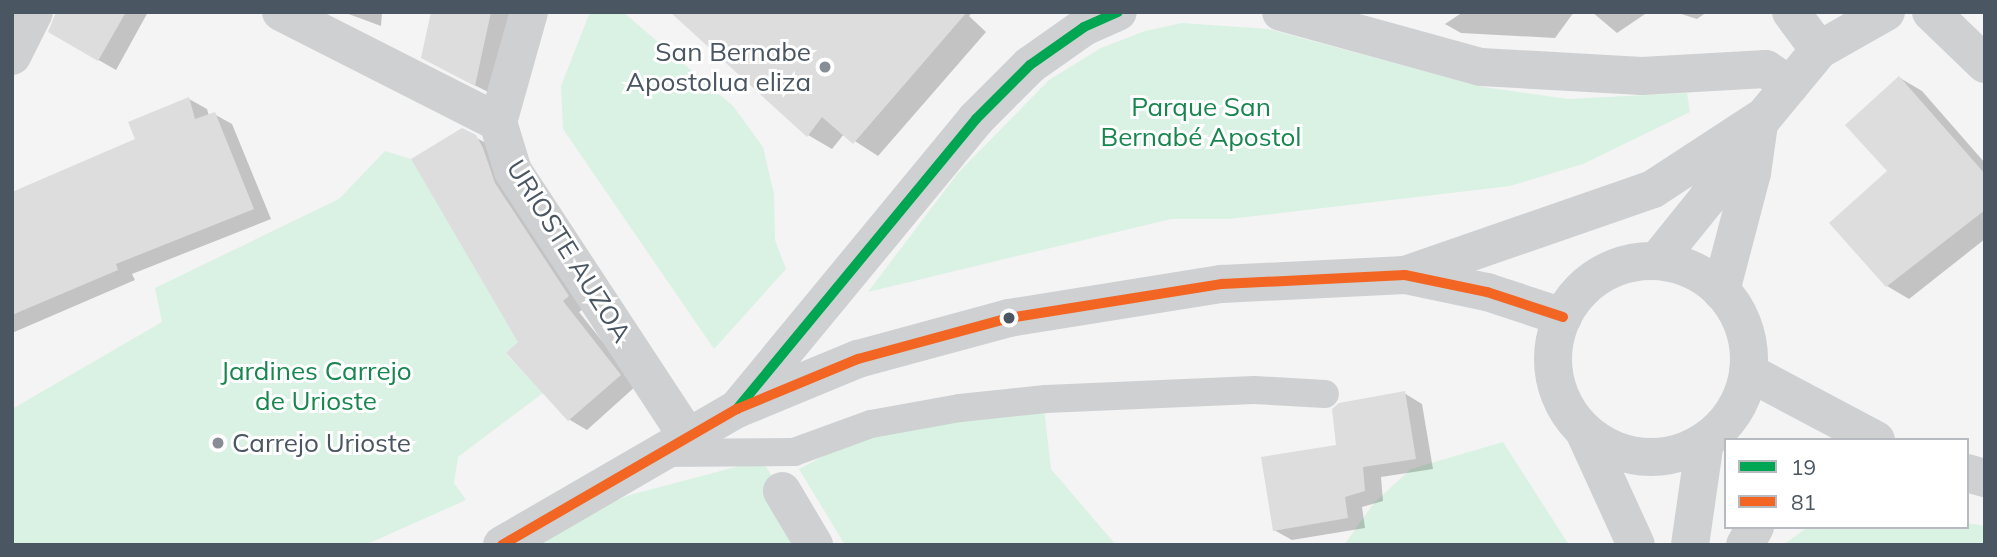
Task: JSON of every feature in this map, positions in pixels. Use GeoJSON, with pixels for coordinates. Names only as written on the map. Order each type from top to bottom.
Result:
{"type":"FeatureCollection","features":[{"type":"Feature","properties":{"kind":"street"},"geometry":{"type":"LineString","coordinates":[[12,56],[34,12]]}},
{"type":"Feature","properties":{"kind":"street"},"geometry":{"type":"LineString","coordinates":[[281,12],[498,122],[529,12]]}},
{"type":"Feature","properties":{"kind":"street"},"geometry":{"type":"LineString","coordinates":[[737,409],[976,119],[1030,65],[1084,27],[1118,12]]}},
{"type":"Feature","properties":{"kind":"street"},"geometry":{"type":"LineString","coordinates":[[1281,12],[1481,66],[1642,76],[1766,69],[1790,85]]}},
{"type":"Feature","properties":{"kind":"street"},"geometry":{"type":"LineString","coordinates":[[1791,12],[1819,50]]}},
{"type":"Feature","properties":{"kind":"street"},"geometry":{"type":"LineString","coordinates":[[1657,261],[1707,199],[1724,165],[1819,50],[1886,12]]}},
{"type":"Feature","properties":{"kind":"street"},"geometry":{"type":"LineString","coordinates":[[1931,12],[1985,64]]}},
{"type":"Feature","properties":{"kind":"street"},"geometry":{"type":"LineString","coordinates":[[1405,275],[1653,189],[1760,119]]}},
{"type":"Feature","properties":{"kind":"street"},"geometry":{"type":"LineString","coordinates":[[1721,291],[1752,173],[1760,119]]}},
{"type":"Feature","properties":{"kind":"street","name":"URIOSTE AUZOA"},"geometry":{"type":"LineString","coordinates":[[498,122],[513,171],[673,444]]}},
{"type":"Feature","properties":{"kind":"street"},"geometry":{"type":"LineString","coordinates":[[1584,431],[1616,450],[1642,457],[1672,455],[1705,441],[1735,411],[1748,372],[1743,324],[1721,291],[1700,274],[1657,261],[1609,271],[1586,286],[1563,317],[1555,338],[1554,378],[1570,415],[1584,431],[1636,545]]}},
{"type":"Feature","properties":{"kind":"street"},"geometry":{"type":"LineString","coordinates":[[502,545],[737,409],[858,359],[1009,318],[1222,284],[1405,275],[1487,292],[1563,317]]}},
{"type":"Feature","properties":{"kind":"street"},"geometry":{"type":"LineString","coordinates":[[1748,372],[1873,438]]}},
{"type":"Feature","properties":{"kind":"street"},"geometry":{"type":"LineString","coordinates":[[1690,545],[1705,441]]}},
{"type":"Feature","properties":{"kind":"street"},"geometry":{"type":"LineString","coordinates":[[782,491],[814,545]]}},
{"type":"Feature","properties":{"kind":"street"},"geometry":{"type":"LineString","coordinates":[[1745,545],[1754,529]]}},
{"type":"Feature","properties":{"kind":"lane"},"geometry":{"type":"LineString","coordinates":[[673,444],[794,452],[871,424],[960,408],[1046,399],[1254,390],[1325,394]]}},
{"type":"Feature","properties":{"kind":"green space"},"geometry":{"type":"Polygon","coordinates":[[[590,12],[623,12],[733,106],[763,147],[774,194],[775,240],[786,269],[714,349],[563,129],[561,86],[590,12]]]}},
{"type":"Feature","properties":{"kind":"green space","name":"Parque San Bernabé Apostol"},"geometry":{"type":"Polygon","coordinates":[[[1182,23],[1268,29],[1483,87],[1568,99],[1687,93],[1690,112],[1583,164],[1510,186],[1229,219],[1171,219],[868,292],[958,173],[1049,80],[1101,48],[1145,31],[1182,23]]]}},
{"type":"Feature","properties":{"kind":"green space","name":"Jardines Carrejo de Urioste"},"geometry":{"type":"Polygon","coordinates":[[[385,151],[411,159],[521,339],[506,354],[543,393],[458,457],[454,483],[466,500],[365,545],[12,545],[12,409],[162,322],[155,288],[339,199],[385,151]]]}},
{"type":"Feature","properties":{"kind":"green space"},"geometry":{"type":"Polygon","coordinates":[[[1044,408],[1051,469],[1116,545],[845,545],[799,469],[850,442],[917,425],[1044,408]]]}},
{"type":"Feature","properties":{"kind":"green space"},"geometry":{"type":"Polygon","coordinates":[[[1503,442],[1569,545],[1344,545],[1374,503],[1411,469],[1503,442]]]}},
{"type":"Feature","properties":{"kind":"green space"},"geometry":{"type":"Polygon","coordinates":[[[762,460],[814,545],[504,545],[630,495],[762,460]]]}},
{"type":"Feature","properties":{"kind":"green space"},"geometry":{"type":"Polygon","coordinates":[[[1969,523],[1985,526],[1985,545],[1783,545],[1805,529],[1969,529],[1969,523]]]}},
{"type":"Feature","properties":{"kind":"building"},"geometry":{"type":"Polygon","coordinates":[[[56,12],[126,12],[98,61],[48,32],[56,12]]]}},
{"type":"Feature","properties":{"kind":"building"},"geometry":{"type":"Polygon","coordinates":[[[431,12],[491,12],[475,86],[421,58],[431,12]]]}},
{"type":"Feature","properties":{"kind":"building","name":"San Bernabe Apostolua eliza"},"geometry":{"type":"Polygon","coordinates":[[[670,12],[967,12],[853,144],[822,117],[807,137],[670,12]]]}},
{"type":"Feature","properties":{"kind":"building"},"geometry":{"type":"Polygon","coordinates":[[[1899,76],[1985,174],[1985,210],[1886,287],[1829,223],[1887,171],[1845,125],[1899,76]]]}},
{"type":"Feature","properties":{"kind":"building"},"geometry":{"type":"Polygon","coordinates":[[[189,97],[195,119],[215,112],[254,209],[116,264],[118,270],[12,315],[12,192],[135,139],[128,122],[189,97]]]}},
{"type":"Feature","properties":{"kind":"building"},"geometry":{"type":"Polygon","coordinates":[[[462,128],[476,135],[495,183],[569,296],[563,301],[621,375],[568,421],[506,353],[518,342],[411,159],[462,128]]]}},
{"type":"Feature","properties":{"kind":"building"},"geometry":{"type":"Polygon","coordinates":[[[1405,391],[1416,459],[1363,467],[1365,491],[1345,497],[1348,518],[1273,531],[1261,457],[1336,445],[1332,409],[1339,403],[1405,391]]]}},
{"type":"Feature","properties":{"kind":"transit line","name":"19"},"geometry":{"type":"LineString","coordinates":[[737,409],[976,119],[1030,65],[1084,27],[1118,12]]}},
{"type":"Feature","properties":{"kind":"transit line","name":"81"},"geometry":{"type":"LineString","coordinates":[[502,545],[737,409],[858,359],[1009,318],[1222,284],[1405,275],[1487,292],[1563,317]]}},
{"type":"Feature","properties":{"kind":"place","name":"San Bernabe Apostolua eliza"},"geometry":{"type":"Point","coordinates":[825,67]}},
{"type":"Feature","properties":{"kind":"place","name":"Carrejo Urioste"},"geometry":{"type":"Point","coordinates":[218,443]}}]}
